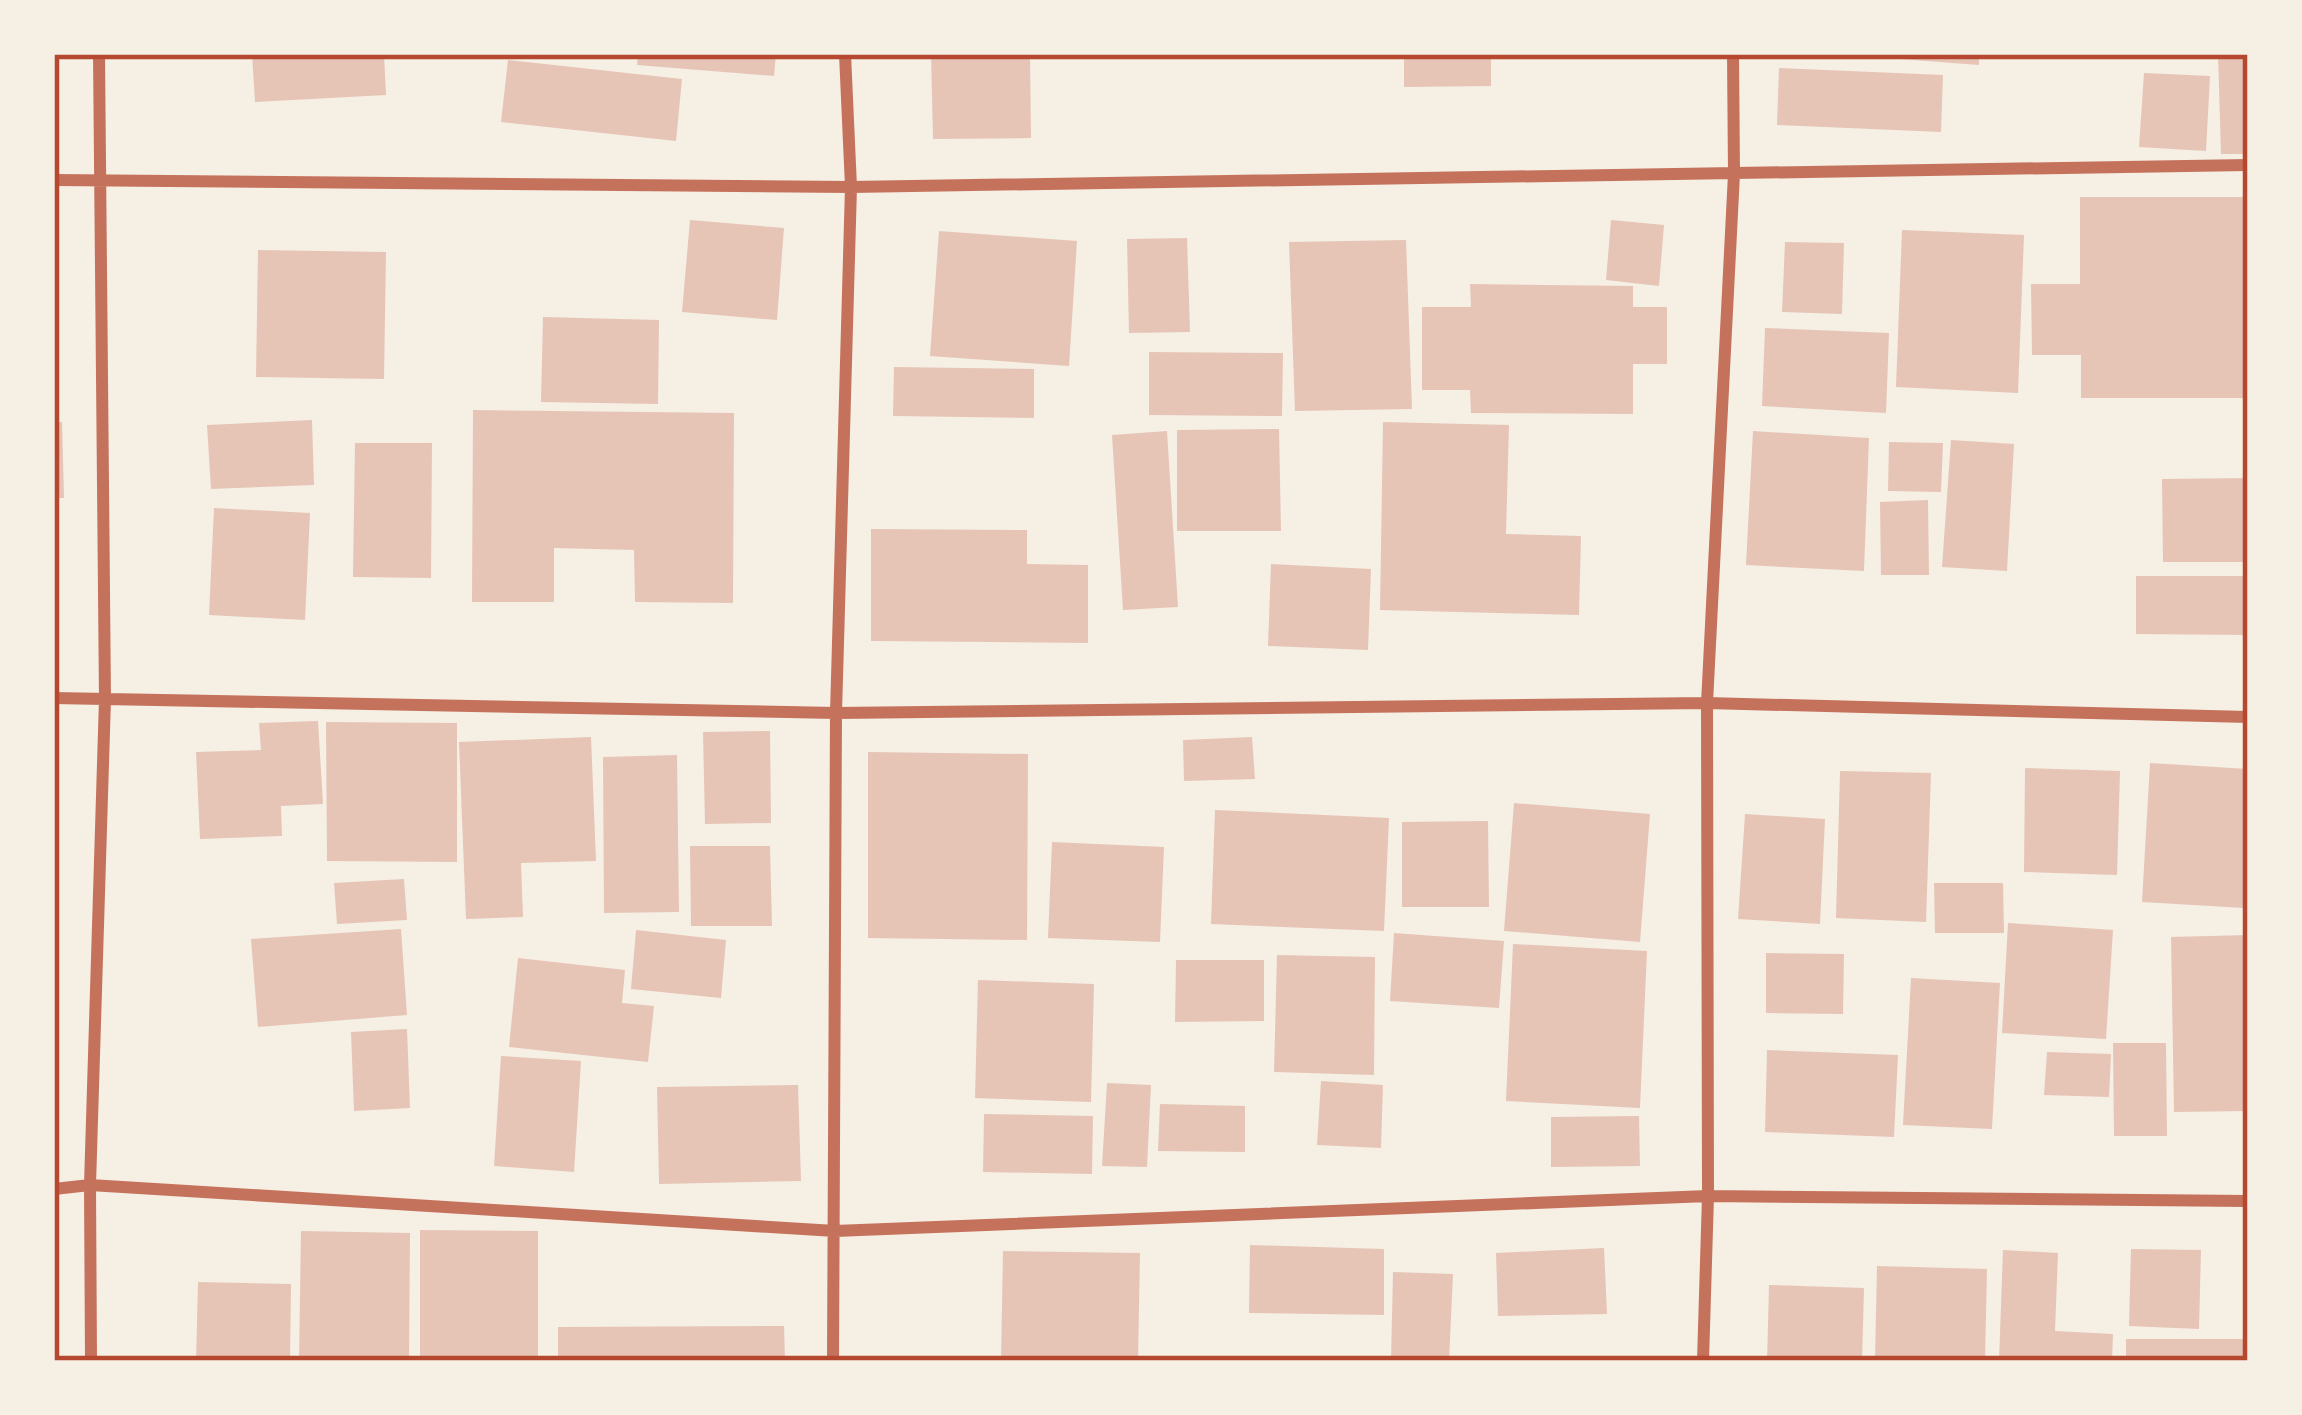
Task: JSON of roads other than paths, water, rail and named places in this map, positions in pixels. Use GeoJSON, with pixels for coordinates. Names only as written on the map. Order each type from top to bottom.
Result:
{"type":"FeatureCollection","features":[{"type":"Feature","properties":{"kind":"street"},"geometry":{"type":"LineString","coordinates":[[91,1361],[90,1185],[105,699],[99,54]]}},
{"type":"Feature","properties":{"kind":"street"},"geometry":{"type":"LineString","coordinates":[[833,1361],[836,713],[850,188],[845,54]]}},
{"type":"Feature","properties":{"kind":"street"},"geometry":{"type":"LineString","coordinates":[[1703,1361],[1708,1196],[1707,703],[1734,174],[1732,54]]}},
{"type":"Feature","properties":{"kind":"street"},"geometry":{"type":"LineString","coordinates":[[54,180],[850,188],[2248,165]]}},
{"type":"Feature","properties":{"kind":"street"},"geometry":{"type":"LineString","coordinates":[[54,698],[836,713],[1707,703],[2248,717]]}},
{"type":"Feature","properties":{"kind":"street"},"geometry":{"type":"LineString","coordinates":[[54,1189],[90,1185],[835,1231],[1708,1196],[2248,1202]]}}]}
